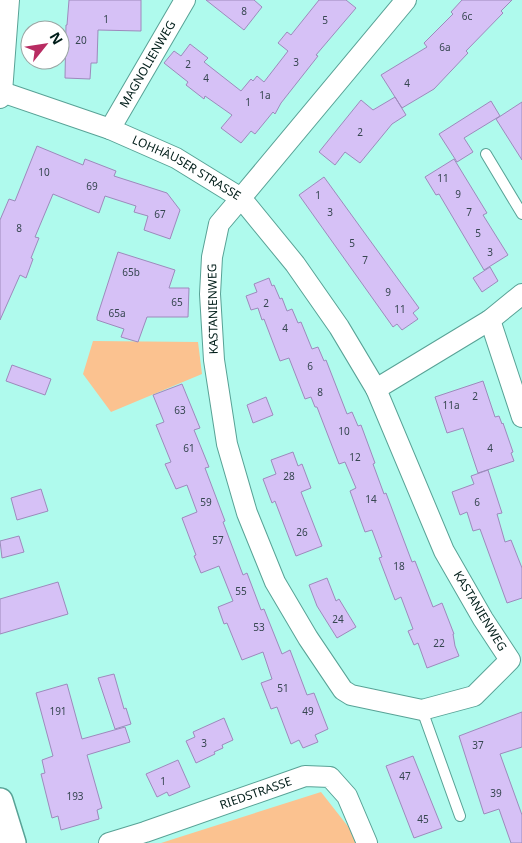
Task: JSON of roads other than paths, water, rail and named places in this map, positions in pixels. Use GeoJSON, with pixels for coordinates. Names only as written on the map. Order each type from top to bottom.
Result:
{"type":"FeatureCollection","features":[{"type":"Feature","properties":{"kind":"street"},"geometry":{"type":"LineString","coordinates":[[1,95],[9,0]]}},
{"type":"Feature","properties":{"kind":"street","name":"MAGNOLIENWEG"},"geometry":{"type":"LineString","coordinates":[[110,129],[185,0]]}},
{"type":"Feature","properties":{"kind":"street","name":"LOHHÄUSER STRASSE"},"geometry":{"type":"LineString","coordinates":[[1,95],[110,129],[176,158],[241,198],[406,0]]}},
{"type":"Feature","properties":{"kind":"street","name":"KASTANIENWEG"},"geometry":{"type":"LineString","coordinates":[[241,198],[295,264],[340,326],[376,389],[444,551],[483,619],[518,662],[474,696],[422,710],[351,695],[343,690],[308,638],[275,582],[247,513],[227,444],[214,360],[210,294],[212,257],[219,224],[241,198]]}},
{"type":"Feature","properties":{"kind":"street"},"geometry":{"type":"LineString","coordinates":[[376,389],[490,320],[522,294]]}},
{"type":"Feature","properties":{"kind":"street"},"geometry":{"type":"LineString","coordinates":[[490,320],[522,417]]}},
{"type":"Feature","properties":{"kind":"street","name":"RIEDSTRASSE"},"geometry":{"type":"LineString","coordinates":[[109,843],[306,776],[330,777],[347,796],[367,843]]}},
{"type":"Feature","properties":{"kind":"street"},"geometry":{"type":"LineString","coordinates":[[0,801],[13,843]]}},
{"type":"Feature","properties":{"kind":"lane"},"geometry":{"type":"LineString","coordinates":[[486,154],[522,214]]}},
{"type":"Feature","properties":{"kind":"lane"},"geometry":{"type":"LineString","coordinates":[[422,710],[460,816]]}}]}
